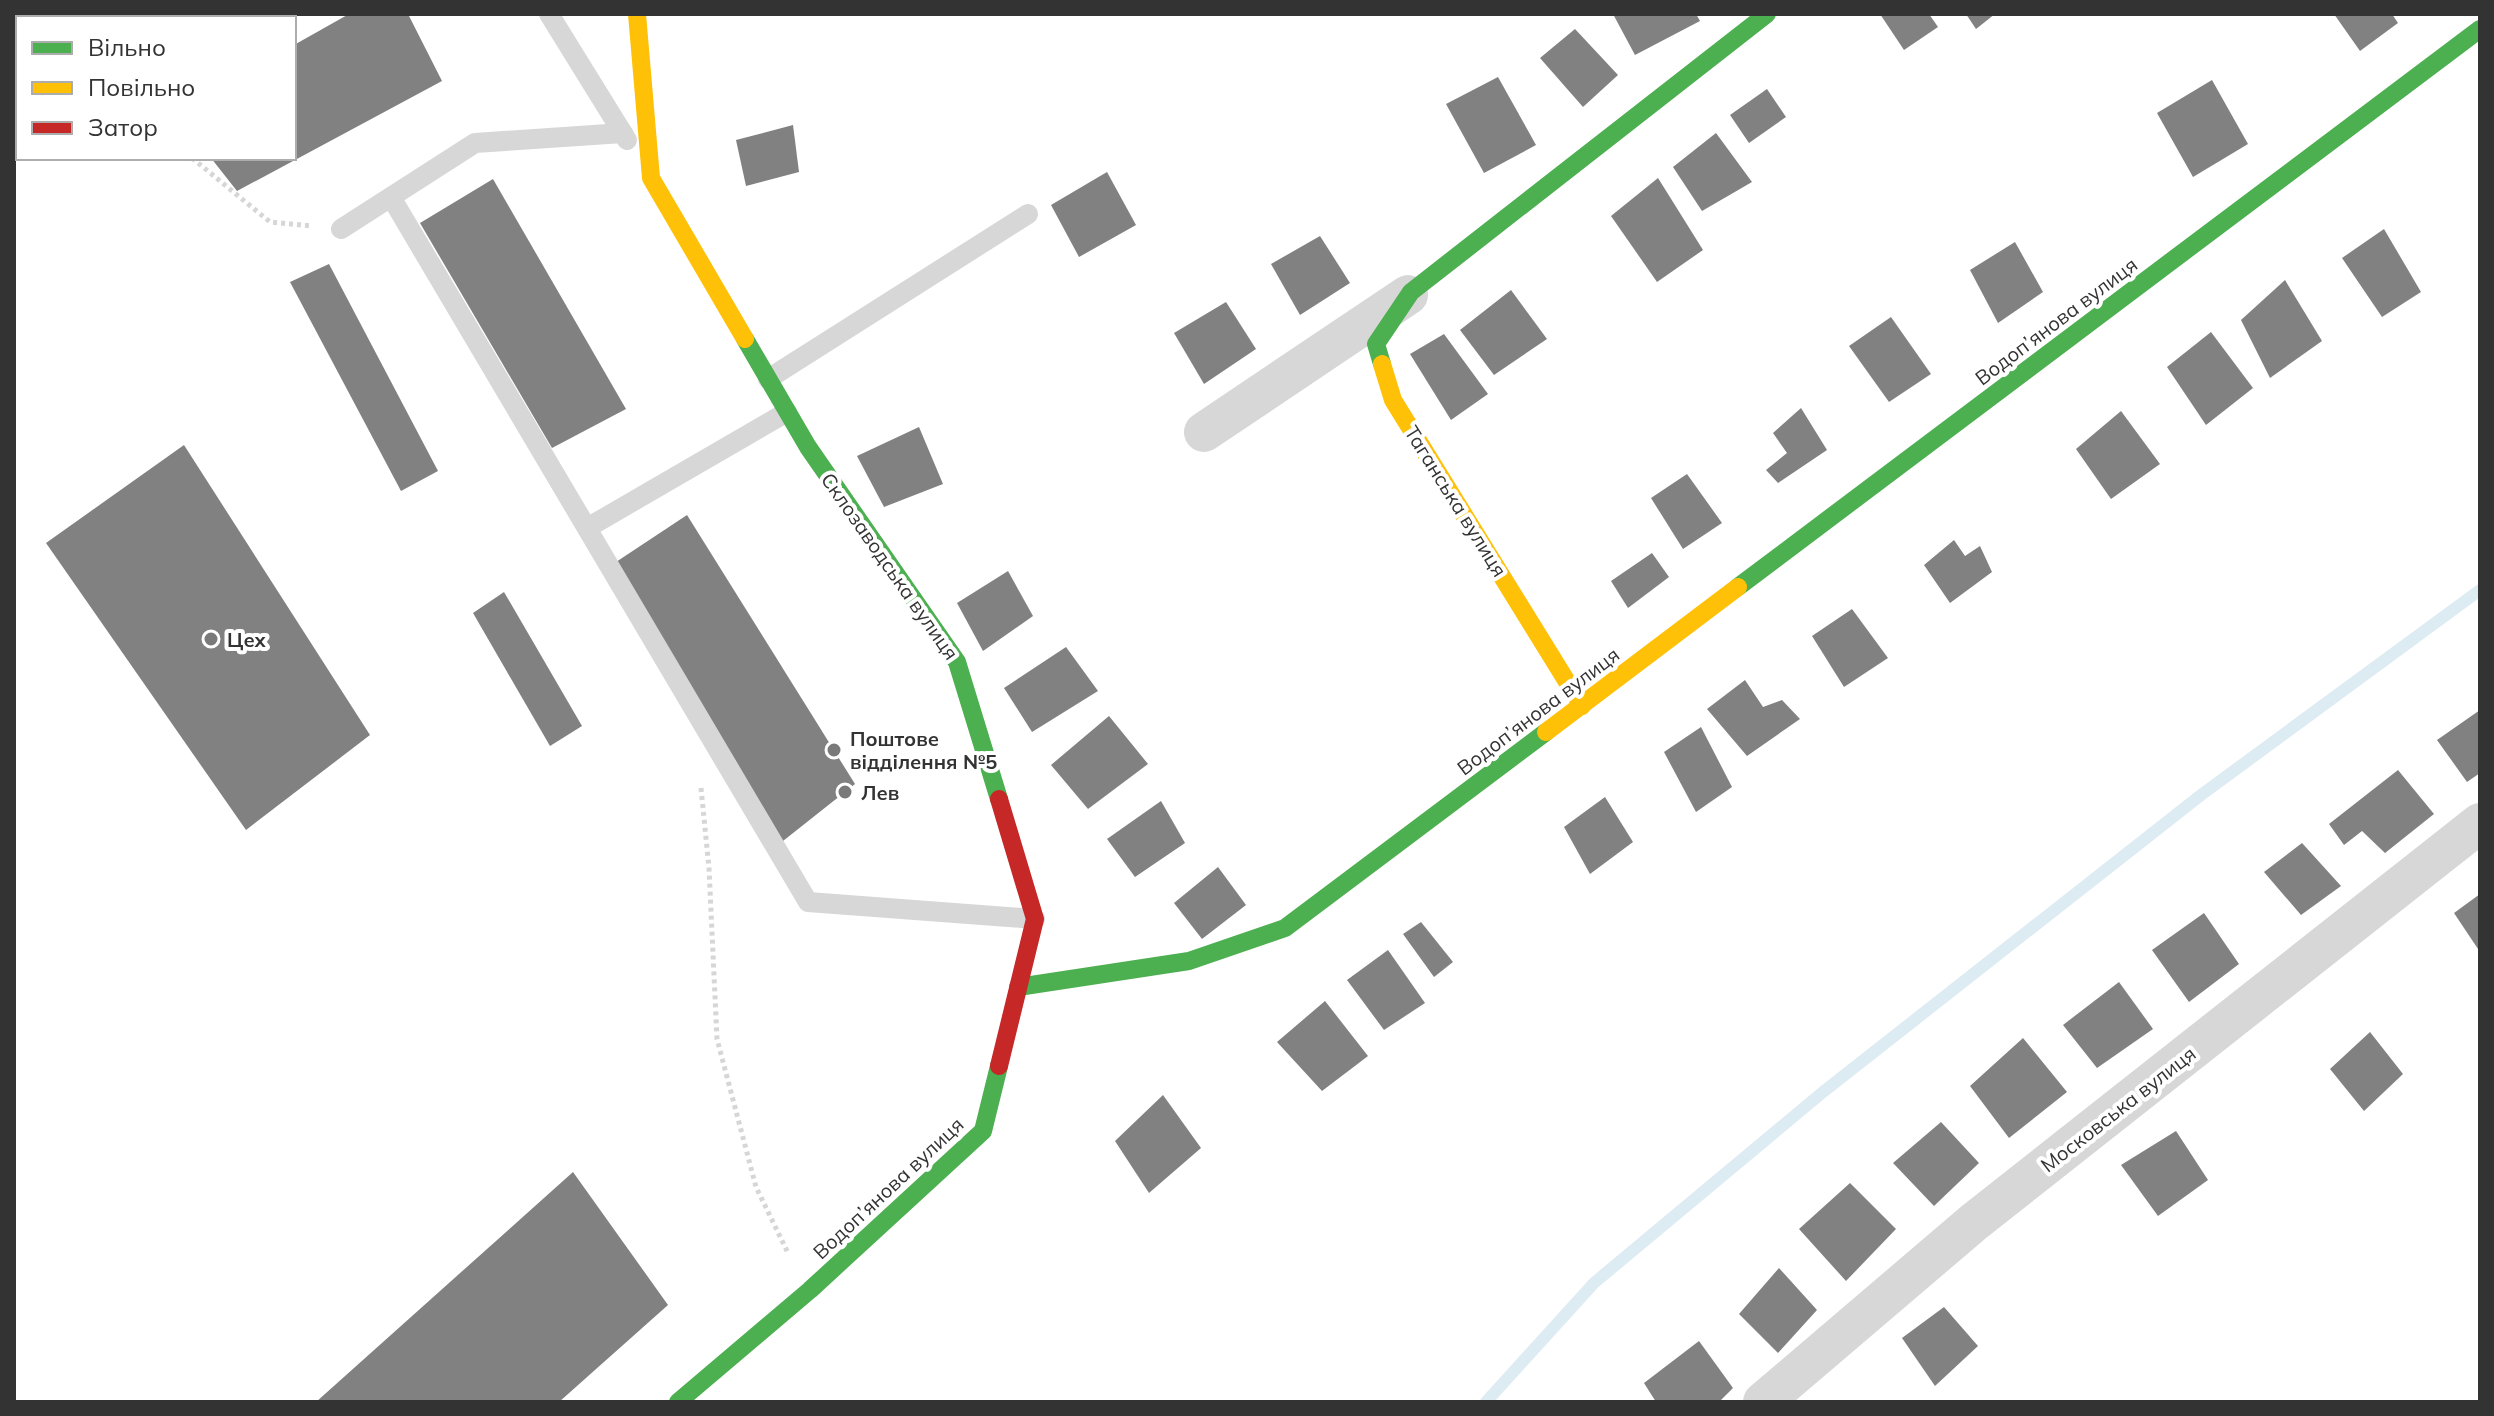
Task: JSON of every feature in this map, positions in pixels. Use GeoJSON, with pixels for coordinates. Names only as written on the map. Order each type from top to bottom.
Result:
{"type":"FeatureCollection","features":[{"type":"Feature","properties":{"kind":"street","name":"Склозаводська вулиця"},"geometry":{"type":"LineString","coordinates":[[637,14],[651,178],[808,447],[957,662],[1035,919]]}},
{"type":"Feature","properties":{"kind":"street","name":"Таганська вулиця"},"geometry":{"type":"LineString","coordinates":[[1204,432],[1411,292],[1767,14]]}},
{"type":"Feature","properties":{"kind":"street","name":"Водоп’янова вулиця"},"geometry":{"type":"LineString","coordinates":[[678,1402],[810,1290],[983,1131],[1018,987],[1189,961],[1285,928],[2480,29]]}},
{"type":"Feature","properties":{"kind":"street","name":"Таганська вулиця"},"geometry":{"type":"LineString","coordinates":[[1411,292],[1376,344],[1393,400],[1582,706]]}},
{"type":"Feature","properties":{"kind":"street","name":"Московська вулиця"},"geometry":{"type":"LineString","coordinates":[[1763,1402],[1974,1222],[2480,823]]}},
{"type":"Feature","properties":{"kind":"street"},"geometry":{"type":"LineString","coordinates":[[1018,987],[1035,919]]}},
{"type":"Feature","properties":{"kind":"lane","name":"Склозаводська вулиця"},"geometry":{"type":"LineString","coordinates":[[549,14],[651,178]]}},
{"type":"Feature","properties":{"kind":"lane"},"geometry":{"type":"LineString","coordinates":[[341,229],[475,143],[623,133]]}},
{"type":"Feature","properties":{"kind":"lane"},"geometry":{"type":"LineString","coordinates":[[391,197],[808,902],[1035,919]]}},
{"type":"Feature","properties":{"kind":"lane"},"geometry":{"type":"LineString","coordinates":[[768,379],[1028,214]]}},
{"type":"Feature","properties":{"kind":"lane"},"geometry":{"type":"LineString","coordinates":[[587,528],[787,412]]}},
{"type":"Feature","properties":{"kind":"path"},"geometry":{"type":"LineString","coordinates":[[194,160],[270,222],[341,229]]}},
{"type":"Feature","properties":{"kind":"path"},"geometry":{"type":"LineString","coordinates":[[701,781],[709,868],[717,1039],[756,1187],[794,1265]]}},
{"type":"Feature","properties":{"kind":"building"},"geometry":{"type":"Polygon","coordinates":[[[349,14],[408,14],[442,81],[296,159],[296,44],[349,14]]]}},
{"type":"Feature","properties":{"kind":"building"},"geometry":{"type":"Polygon","coordinates":[[[1613,14],[1696,14],[1700,21],[1635,55],[1613,14]]]}},
{"type":"Feature","properties":{"kind":"building"},"geometry":{"type":"Polygon","coordinates":[[[1880,14],[1929,14],[1938,27],[1904,50],[1880,14]]]}},
{"type":"Feature","properties":{"kind":"building"},"geometry":{"type":"Polygon","coordinates":[[[1966,14],[1995,14],[1976,29],[1966,14]]]}},
{"type":"Feature","properties":{"kind":"building"},"geometry":{"type":"Polygon","coordinates":[[[2334,14],[2392,14],[2398,23],[2360,51],[2334,14]]]}},
{"type":"Feature","properties":{"kind":"building"},"geometry":{"type":"Polygon","coordinates":[[[1575,29],[1618,75],[1583,107],[1540,58],[1575,29]]]}},
{"type":"Feature","properties":{"kind":"building"},"geometry":{"type":"Polygon","coordinates":[[[1498,77],[1536,145],[1484,173],[1446,104],[1498,77]]]}},
{"type":"Feature","properties":{"kind":"building"},"geometry":{"type":"Polygon","coordinates":[[[2212,80],[2248,144],[2193,177],[2157,113],[2212,80]]]}},
{"type":"Feature","properties":{"kind":"building"},"geometry":{"type":"Polygon","coordinates":[[[1767,89],[1786,117],[1749,143],[1730,115],[1767,89]]]}},
{"type":"Feature","properties":{"kind":"building"},"geometry":{"type":"Polygon","coordinates":[[[793,125],[799,172],[746,186],[736,140],[793,125]]]}},
{"type":"Feature","properties":{"kind":"building"},"geometry":{"type":"Polygon","coordinates":[[[1716,133],[1752,182],[1702,211],[1673,167],[1716,133]]]}},
{"type":"Feature","properties":{"kind":"building"},"geometry":{"type":"Polygon","coordinates":[[[213,160],[295,160],[237,191],[213,160]]]}},
{"type":"Feature","properties":{"kind":"building"},"geometry":{"type":"Polygon","coordinates":[[[1107,172],[1136,225],[1079,257],[1051,205],[1107,172]]]}},
{"type":"Feature","properties":{"kind":"building"},"geometry":{"type":"Polygon","coordinates":[[[1658,178],[1703,250],[1657,282],[1611,216],[1658,178]]]}},
{"type":"Feature","properties":{"kind":"building"},"geometry":{"type":"Polygon","coordinates":[[[493,179],[626,409],[552,448],[420,223],[493,179]]]}},
{"type":"Feature","properties":{"kind":"building"},"geometry":{"type":"Polygon","coordinates":[[[2384,229],[2421,292],[2382,317],[2342,258],[2384,229]]]}},
{"type":"Feature","properties":{"kind":"building"},"geometry":{"type":"Polygon","coordinates":[[[1320,236],[1350,283],[1300,315],[1271,264],[1320,236]]]}},
{"type":"Feature","properties":{"kind":"building"},"geometry":{"type":"Polygon","coordinates":[[[2015,242],[2043,292],[1998,323],[1970,270],[2015,242]]]}},
{"type":"Feature","properties":{"kind":"building"},"geometry":{"type":"Polygon","coordinates":[[[329,264],[438,471],[401,491],[290,282],[329,264]]]}},
{"type":"Feature","properties":{"kind":"building"},"geometry":{"type":"Polygon","coordinates":[[[2285,280],[2322,341],[2270,378],[2241,320],[2285,280]]]}},
{"type":"Feature","properties":{"kind":"building"},"geometry":{"type":"Polygon","coordinates":[[[1511,290],[1547,339],[1494,375],[1460,330],[1511,290]]]}},
{"type":"Feature","properties":{"kind":"building"},"geometry":{"type":"Polygon","coordinates":[[[1226,302],[1256,349],[1204,384],[1174,333],[1226,302]]]}},
{"type":"Feature","properties":{"kind":"building"},"geometry":{"type":"Polygon","coordinates":[[[1891,317],[1931,374],[1889,402],[1849,346],[1891,317]]]}},
{"type":"Feature","properties":{"kind":"building"},"geometry":{"type":"Polygon","coordinates":[[[2211,332],[2253,388],[2206,425],[2167,367],[2211,332]]]}},
{"type":"Feature","properties":{"kind":"building"},"geometry":{"type":"Polygon","coordinates":[[[1444,334],[1488,394],[1451,420],[1410,354],[1444,334]]]}},
{"type":"Feature","properties":{"kind":"building"},"geometry":{"type":"Polygon","coordinates":[[[1801,408],[1827,450],[1778,483],[1766,470],[1787,453],[1773,433],[1801,408]]]}},
{"type":"Feature","properties":{"kind":"building"},"geometry":{"type":"Polygon","coordinates":[[[2121,411],[2160,464],[2111,499],[2076,449],[2121,411]]]}},
{"type":"Feature","properties":{"kind":"building"},"geometry":{"type":"Polygon","coordinates":[[[919,427],[943,484],[884,507],[857,456],[919,427]]]}},
{"type":"Feature","properties":{"kind":"building","name":"Цех"},"geometry":{"type":"Polygon","coordinates":[[[184,445],[370,735],[246,830],[46,543],[184,445]]]}},
{"type":"Feature","properties":{"kind":"building"},"geometry":{"type":"Polygon","coordinates":[[[1687,474],[1722,523],[1683,549],[1651,498],[1687,474]]]}},
{"type":"Feature","properties":{"kind":"building"},"geometry":{"type":"Polygon","coordinates":[[[687,515],[855,784],[783,841],[613,564],[687,515]]]}},
{"type":"Feature","properties":{"kind":"building"},"geometry":{"type":"Polygon","coordinates":[[[1954,540],[1965,556],[1980,546],[1992,572],[1950,603],[1924,565],[1954,540]]]}},
{"type":"Feature","properties":{"kind":"building"},"geometry":{"type":"Polygon","coordinates":[[[1652,553],[1669,577],[1628,608],[1611,581],[1652,553]]]}},
{"type":"Feature","properties":{"kind":"building"},"geometry":{"type":"Polygon","coordinates":[[[1008,571],[1033,616],[983,651],[957,603],[1008,571]]]}},
{"type":"Feature","properties":{"kind":"building"},"geometry":{"type":"Polygon","coordinates":[[[504,592],[582,726],[550,746],[473,613],[504,592]]]}},
{"type":"Feature","properties":{"kind":"building"},"geometry":{"type":"Polygon","coordinates":[[[1852,609],[1888,658],[1844,687],[1812,636],[1852,609]]]}},
{"type":"Feature","properties":{"kind":"building"},"geometry":{"type":"Polygon","coordinates":[[[1066,647],[1098,691],[1032,732],[1004,688],[1066,647]]]}},
{"type":"Feature","properties":{"kind":"building"},"geometry":{"type":"Polygon","coordinates":[[[1745,680],[1763,707],[1782,700],[1800,719],[1747,756],[1707,709],[1745,680]]]}},
{"type":"Feature","properties":{"kind":"building"},"geometry":{"type":"Polygon","coordinates":[[[2480,710],[2480,773],[2467,782],[2437,740],[2480,710]]]}},
{"type":"Feature","properties":{"kind":"building"},"geometry":{"type":"Polygon","coordinates":[[[1109,716],[1148,764],[1088,809],[1051,765],[1109,716]]]}},
{"type":"Feature","properties":{"kind":"building"},"geometry":{"type":"Polygon","coordinates":[[[1701,727],[1732,787],[1696,812],[1664,752],[1701,727]]]}},
{"type":"Feature","properties":{"kind":"building"},"geometry":{"type":"Polygon","coordinates":[[[2398,770],[2434,814],[2385,853],[2362,831],[2344,845],[2329,824],[2398,770]]]}},
{"type":"Feature","properties":{"kind":"building"},"geometry":{"type":"Polygon","coordinates":[[[1605,797],[1633,842],[1590,874],[1564,827],[1605,797]]]}},
{"type":"Feature","properties":{"kind":"building"},"geometry":{"type":"Polygon","coordinates":[[[1161,801],[1185,843],[1135,877],[1107,839],[1161,801]]]}},
{"type":"Feature","properties":{"kind":"building"},"geometry":{"type":"Polygon","coordinates":[[[2302,843],[2341,886],[2301,915],[2264,872],[2302,843]]]}},
{"type":"Feature","properties":{"kind":"building"},"geometry":{"type":"Polygon","coordinates":[[[1218,867],[1246,905],[1202,939],[1174,903],[1218,867]]]}},
{"type":"Feature","properties":{"kind":"building"},"geometry":{"type":"Polygon","coordinates":[[[2480,894],[2480,952],[2454,913],[2480,894]]]}},
{"type":"Feature","properties":{"kind":"building"},"geometry":{"type":"Polygon","coordinates":[[[2204,913],[2239,964],[2189,1002],[2152,950],[2204,913]]]}},
{"type":"Feature","properties":{"kind":"building"},"geometry":{"type":"Polygon","coordinates":[[[1421,922],[1453,962],[1434,977],[1403,934],[1421,922]]]}},
{"type":"Feature","properties":{"kind":"building"},"geometry":{"type":"Polygon","coordinates":[[[1388,950],[1425,1003],[1384,1030],[1347,980],[1388,950]]]}},
{"type":"Feature","properties":{"kind":"building"},"geometry":{"type":"Polygon","coordinates":[[[2119,982],[2153,1029],[2097,1068],[2063,1025],[2119,982]]]}},
{"type":"Feature","properties":{"kind":"building"},"geometry":{"type":"Polygon","coordinates":[[[1325,1001],[1368,1056],[1322,1091],[1277,1042],[1325,1001]]]}},
{"type":"Feature","properties":{"kind":"building"},"geometry":{"type":"Polygon","coordinates":[[[2370,1032],[2403,1074],[2364,1111],[2330,1069],[2370,1032]]]}},
{"type":"Feature","properties":{"kind":"building"},"geometry":{"type":"Polygon","coordinates":[[[2023,1038],[2067,1092],[2009,1138],[1970,1086],[2023,1038]]]}},
{"type":"Feature","properties":{"kind":"building"},"geometry":{"type":"Polygon","coordinates":[[[1163,1095],[1201,1148],[1149,1193],[1115,1141],[1163,1095]]]}},
{"type":"Feature","properties":{"kind":"building"},"geometry":{"type":"Polygon","coordinates":[[[1941,1122],[1979,1163],[1934,1206],[1893,1163],[1941,1122]]]}},
{"type":"Feature","properties":{"kind":"building"},"geometry":{"type":"Polygon","coordinates":[[[2176,1131],[2208,1180],[2158,1216],[2121,1165],[2176,1131]]]}},
{"type":"Feature","properties":{"kind":"building"},"geometry":{"type":"Polygon","coordinates":[[[573,1172],[668,1305],[559,1402],[316,1402],[573,1172]]]}},
{"type":"Feature","properties":{"kind":"building"},"geometry":{"type":"Polygon","coordinates":[[[1850,1183],[1896,1229],[1846,1281],[1799,1229],[1850,1183]]]}},
{"type":"Feature","properties":{"kind":"building"},"geometry":{"type":"Polygon","coordinates":[[[1779,1268],[1817,1310],[1778,1353],[1739,1314],[1779,1268]]]}},
{"type":"Feature","properties":{"kind":"building"},"geometry":{"type":"Polygon","coordinates":[[[1944,1307],[1978,1346],[1935,1386],[1902,1338],[1944,1307]]]}},
{"type":"Feature","properties":{"kind":"building"},"geometry":{"type":"Polygon","coordinates":[[[1699,1341],[1733,1388],[1719,1402],[1656,1402],[1644,1383],[1699,1341]]]}},
{"type":"Feature","properties":{"kind":"waterway"},"geometry":{"type":"LineString","coordinates":[[1486,1402],[1594,1283],[1823,1092],[2201,795],[2480,590]]}},
{"type":"Feature","properties":{"kind":"traffic: fast"},"geometry":{"type":"LineString","coordinates":[[1382,364],[1376,344],[1411,292],[1767,14]]}},
{"type":"Feature","properties":{"kind":"traffic: fast"},"geometry":{"type":"LineString","coordinates":[[1738,587],[2480,29]]}},
{"type":"Feature","properties":{"kind":"traffic: fast"},"geometry":{"type":"LineString","coordinates":[[745,339],[808,447],[957,662],[999,799]]}},
{"type":"Feature","properties":{"kind":"traffic: fast"},"geometry":{"type":"LineString","coordinates":[[1018,987],[1189,961],[1285,928],[1546,732]]}},
{"type":"Feature","properties":{"kind":"traffic: fast"},"geometry":{"type":"LineString","coordinates":[[678,1402],[810,1290],[983,1131],[999,1066]]}},
{"type":"Feature","properties":{"kind":"traffic: slow"},"geometry":{"type":"LineString","coordinates":[[637,14],[651,178],[745,339]]}},
{"type":"Feature","properties":{"kind":"traffic: slow"},"geometry":{"type":"LineString","coordinates":[[1382,364],[1393,400],[1582,706]]}},
{"type":"Feature","properties":{"kind":"traffic: slow"},"geometry":{"type":"LineString","coordinates":[[1546,732],[1738,587]]}},
{"type":"Feature","properties":{"kind":"traffic: jam"},"geometry":{"type":"LineString","coordinates":[[999,799],[1035,919],[999,1066]]}},
{"type":"Feature","properties":{"kind":"place","name":"Цех"},"geometry":{"type":"Point","coordinates":[211,639]}},
{"type":"Feature","properties":{"kind":"place","name":"Поштове відділення №5"},"geometry":{"type":"Point","coordinates":[834,750]}},
{"type":"Feature","properties":{"kind":"place","name":"Лев"},"geometry":{"type":"Point","coordinates":[845,792]}}]}
